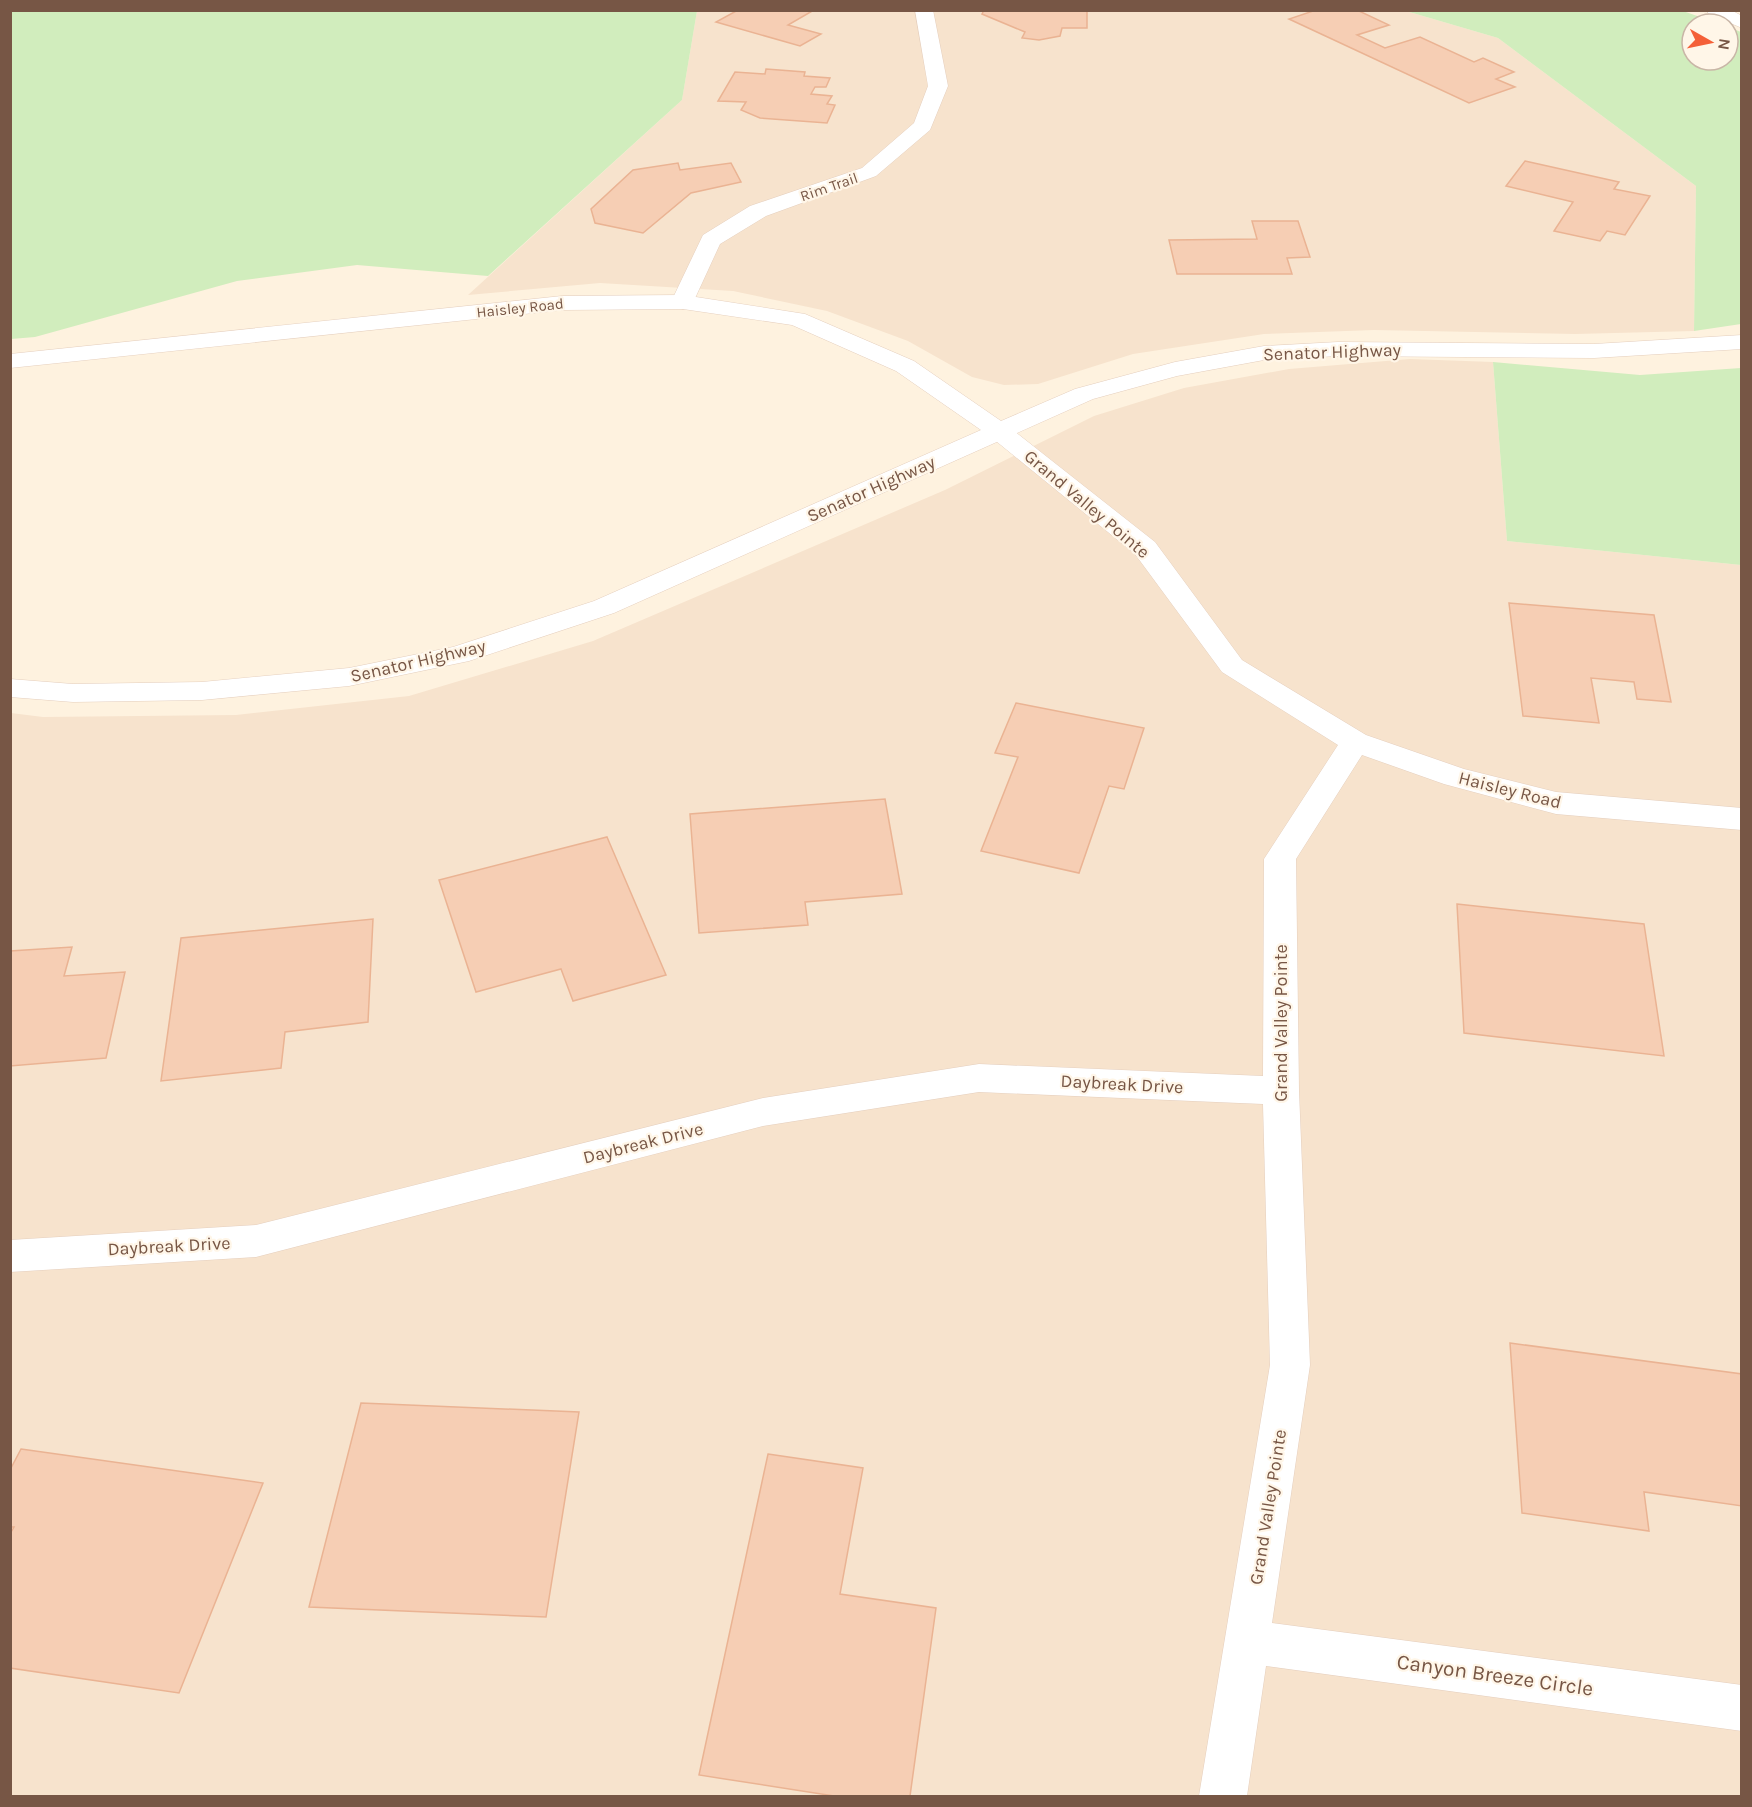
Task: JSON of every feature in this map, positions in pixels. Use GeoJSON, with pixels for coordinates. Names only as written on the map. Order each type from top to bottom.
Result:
{"type":"FeatureCollection","features":[{"type":"Feature","properties":{"kind":"street","name":"Rim Trail"},"geometry":{"type":"LineString","coordinates":[[683,302],[711,240],[758,212],[869,172],[923,126],[938,86],[924,10]]}},
{"type":"Feature","properties":{"kind":"street"},"geometry":{"type":"LineString","coordinates":[[1715,10],[1742,23]]}},
{"type":"Feature","properties":{"kind":"street","name":"Haisley Road"},"geometry":{"type":"LineString","coordinates":[[10,361],[562,303],[683,302],[797,319],[905,366],[1000,432]]}},
{"type":"Feature","properties":{"kind":"street","name":"Senator Highway"},"geometry":{"type":"LineString","coordinates":[[10,688],[73,693],[202,691],[349,677],[459,655],[604,607],[1084,394],[1175,369],[1264,353],[1338,349],[1594,351],[1742,342]]}},
{"type":"Feature","properties":{"kind":"street","name":"Grand Valley Pointe"},"geometry":{"type":"LineString","coordinates":[[1000,432],[1145,548],[1232,666],[1354,742],[1280,859],[1281,1091],[1290,1365],[1223,1797]]}},
{"type":"Feature","properties":{"kind":"street","name":"Haisley Road"},"geometry":{"type":"LineString","coordinates":[[1354,742],[1455,777],[1556,803],[1742,819]]}},
{"type":"Feature","properties":{"kind":"street","name":"Daybreak Drive"},"geometry":{"type":"LineString","coordinates":[[10,1256],[256,1241],[763,1112],[979,1078],[1281,1091]]}},
{"type":"Feature","properties":{"kind":"street","name":"Canyon Breeze Circle"},"geometry":{"type":"LineString","coordinates":[[1248,1642],[1742,1708]]}},
{"type":"Feature","properties":{"kind":"shaded area"},"geometry":{"type":"Polygon","coordinates":[[[697,11],[1406,11],[1498,38],[1696,186],[1694,331],[1575,334],[1374,330],[1264,334],[1133,354],[1038,384],[1004,385],[972,377],[908,341],[827,311],[733,291],[600,283],[468,295],[682,100],[697,11]]]}},
{"type":"Feature","properties":{"kind":"shaded area"},"geometry":{"type":"Polygon","coordinates":[[[1410,359],[1493,362],[1507,541],[1741,565],[1741,1796],[11,1796],[11,713],[43,717],[236,715],[409,696],[593,641],[945,490],[1094,416],[1184,388],[1289,369],[1410,359]]]}},
{"type":"Feature","properties":{"kind":"green space"},"geometry":{"type":"Polygon","coordinates":[[[11,10],[697,11],[682,100],[488,276],[357,265],[237,281],[35,337],[11,339],[11,10]]]}},
{"type":"Feature","properties":{"kind":"green space"},"geometry":{"type":"Polygon","coordinates":[[[1406,11],[1683,11],[1686,12],[1680,12],[1680,72],[1740,72],[1741,32],[1741,324],[1694,331],[1696,186],[1498,38],[1406,11]]]}},
{"type":"Feature","properties":{"kind":"green space"},"geometry":{"type":"Polygon","coordinates":[[[1493,362],[1640,375],[1741,368],[1741,565],[1507,541],[1493,362]]]}},
{"type":"Feature","properties":{"kind":"building"},"geometry":{"type":"Polygon","coordinates":[[[738,10],[814,10],[788,25],[821,34],[800,46],[716,22],[738,10]]]}},
{"type":"Feature","properties":{"kind":"building"},"geometry":{"type":"Polygon","coordinates":[[[984,10],[1087,10],[1087,28],[1062,28],[1060,36],[1039,40],[1022,38],[1025,32],[982,14],[984,10]]]}},
{"type":"Feature","properties":{"kind":"building"},"geometry":{"type":"Polygon","coordinates":[[[1316,10],[1357,10],[1389,25],[1357,35],[1385,48],[1420,37],[1474,62],[1483,58],[1514,72],[1496,79],[1515,87],[1469,103],[1289,19],[1316,10]]]}},
{"type":"Feature","properties":{"kind":"building"},"geometry":{"type":"Polygon","coordinates":[[[766,69],[805,72],[804,76],[830,78],[826,87],[815,87],[811,94],[832,96],[827,104],[835,105],[827,123],[760,118],[741,110],[746,102],[718,101],[735,72],[765,74],[766,69]]]}},
{"type":"Feature","properties":{"kind":"building"},"geometry":{"type":"Polygon","coordinates":[[[1525,161],[1619,182],[1614,189],[1650,196],[1625,235],[1607,231],[1600,241],[1554,231],[1573,202],[1506,186],[1525,161]]]}},
{"type":"Feature","properties":{"kind":"building"},"geometry":{"type":"Polygon","coordinates":[[[678,163],[680,170],[731,163],[741,182],[691,193],[643,233],[595,223],[591,209],[633,170],[678,163]]]}},
{"type":"Feature","properties":{"kind":"building"},"geometry":{"type":"Polygon","coordinates":[[[1252,221],[1298,221],[1310,257],[1287,258],[1292,274],[1177,274],[1169,240],[1257,239],[1252,221]]]}},
{"type":"Feature","properties":{"kind":"building"},"geometry":{"type":"Polygon","coordinates":[[[1509,603],[1654,615],[1671,702],[1637,699],[1634,682],[1591,678],[1599,723],[1523,716],[1509,603]]]}},
{"type":"Feature","properties":{"kind":"building"},"geometry":{"type":"Polygon","coordinates":[[[1016,703],[1144,728],[1124,789],[1109,786],[1079,873],[981,851],[1018,757],[995,753],[1016,703]]]}},
{"type":"Feature","properties":{"kind":"building"},"geometry":{"type":"Polygon","coordinates":[[[885,799],[902,894],[805,902],[808,925],[699,933],[690,814],[885,799]]]}},
{"type":"Feature","properties":{"kind":"building"},"geometry":{"type":"Polygon","coordinates":[[[607,837],[666,975],[573,1001],[561,969],[476,992],[439,880],[607,837]]]}},
{"type":"Feature","properties":{"kind":"building"},"geometry":{"type":"Polygon","coordinates":[[[1457,904],[1644,924],[1664,1056],[1464,1033],[1457,904]]]}},
{"type":"Feature","properties":{"kind":"building"},"geometry":{"type":"Polygon","coordinates":[[[373,919],[368,1022],[285,1032],[281,1068],[161,1081],[181,938],[373,919]]]}},
{"type":"Feature","properties":{"kind":"building"},"geometry":{"type":"Polygon","coordinates":[[[72,947],[64,976],[125,972],[106,1058],[10,1066],[10,951],[72,947]]]}},
{"type":"Feature","properties":{"kind":"building"},"geometry":{"type":"Polygon","coordinates":[[[1510,1343],[1742,1374],[1742,1506],[1644,1492],[1649,1531],[1522,1513],[1510,1343]]]}},
{"type":"Feature","properties":{"kind":"building"},"geometry":{"type":"Polygon","coordinates":[[[361,1403],[579,1412],[546,1617],[309,1607],[361,1403]]]}},
{"type":"Feature","properties":{"kind":"building"},"geometry":{"type":"Polygon","coordinates":[[[21,1449],[263,1483],[179,1693],[10,1668],[10,1534],[14,1527],[10,1527],[10,1470],[21,1449]]]}},
{"type":"Feature","properties":{"kind":"building"},"geometry":{"type":"Polygon","coordinates":[[[768,1454],[863,1468],[840,1594],[936,1608],[910,1796],[834,1796],[699,1775],[768,1454]]]}}]}
